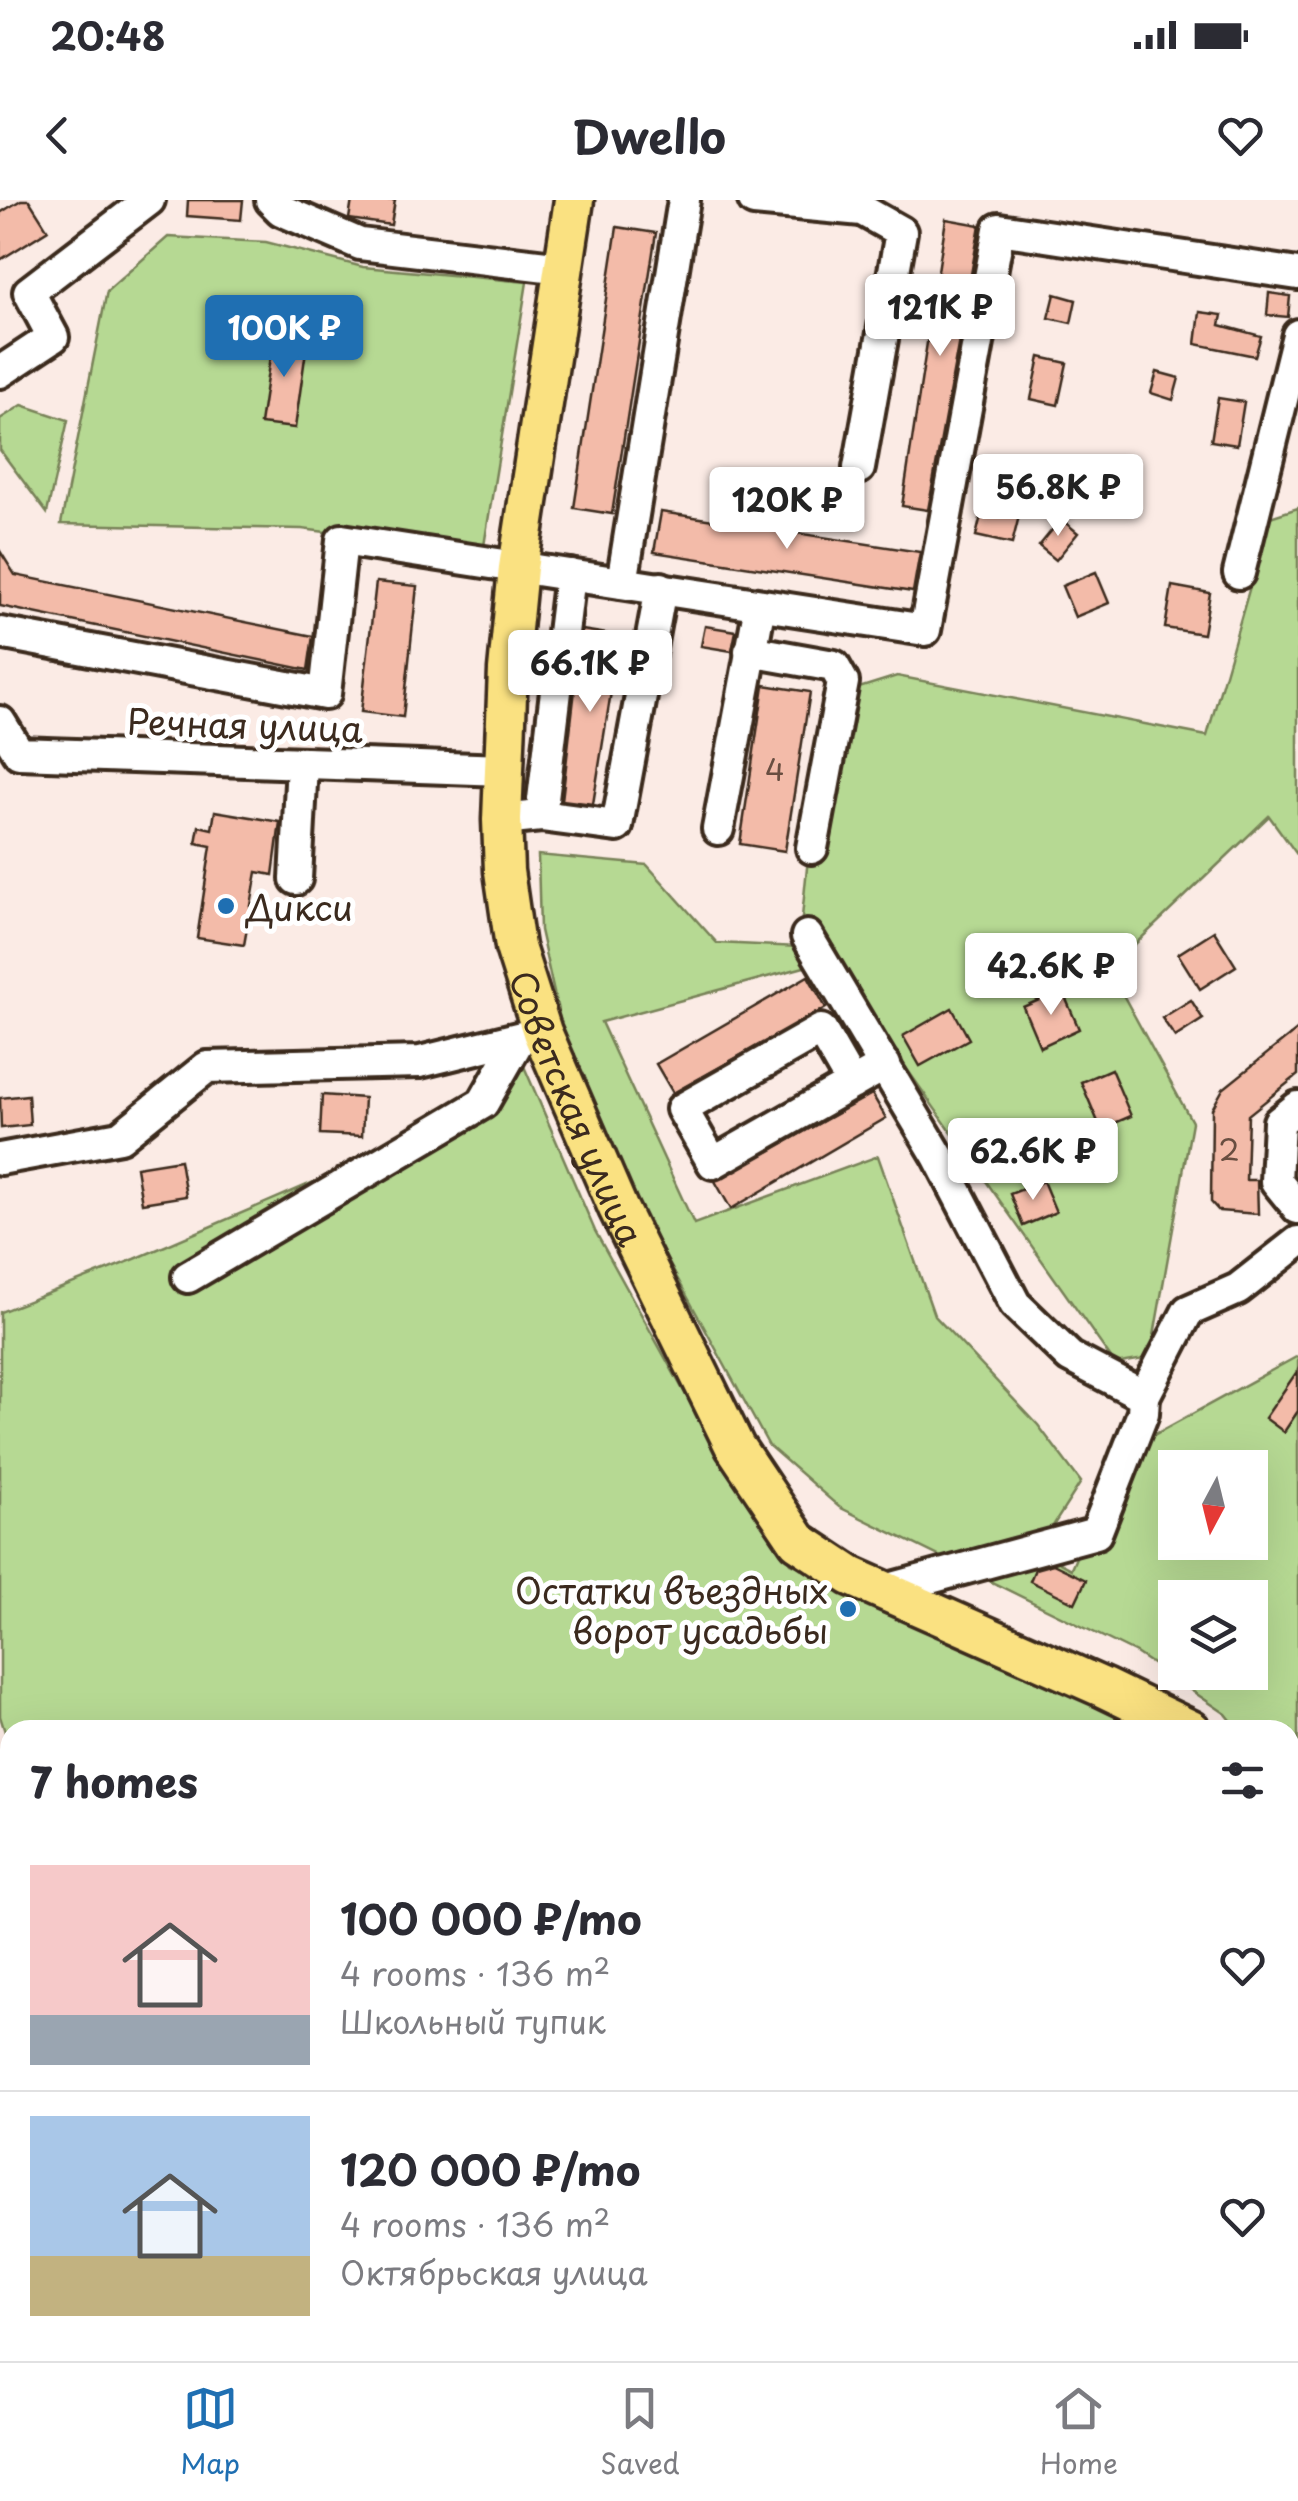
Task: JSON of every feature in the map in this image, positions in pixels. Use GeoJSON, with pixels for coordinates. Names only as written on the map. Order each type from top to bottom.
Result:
{"type":"FeatureCollection","features":[{"type":"Feature","properties":{"kind":"main road","name":"Советская улица"},"geometry":{"type":"LineString","coordinates":[[574,200],[518,568],[508,670],[502,820],[504,871],[531,1035],[735,1448],[798,1541],[882,1591],[1171,1720]]}},
{"type":"Feature","properties":{"kind":"street"},"geometry":{"type":"LineString","coordinates":[[271,200],[281,210],[360,244],[564,268]]}},
{"type":"Feature","properties":{"kind":"street"},"geometry":{"type":"LineString","coordinates":[[622,582],[684,200]]}},
{"type":"Feature","properties":{"kind":"street"},"geometry":{"type":"LineString","coordinates":[[754,200],[862,210],[901,232],[859,468]]}},
{"type":"Feature","properties":{"kind":"street"},"geometry":{"type":"LineString","coordinates":[[0,372],[53,337],[29,292],[135,205]]}},
{"type":"Feature","properties":{"kind":"street"},"geometry":{"type":"LineString","coordinates":[[0,633],[325,694],[342,540],[925,630],[999,229],[1298,274]]}},
{"type":"Feature","properties":{"kind":"street"},"geometry":{"type":"LineString","coordinates":[[1239,573],[1298,335]]}},
{"type":"Feature","properties":{"kind":"street"},"geometry":{"type":"LineString","coordinates":[[540,816],[570,575]]}},
{"type":"Feature","properties":{"kind":"street"},"geometry":{"type":"LineString","coordinates":[[502,820],[540,816],[617,826],[661,588]]}},
{"type":"Feature","properties":{"kind":"street"},"geometry":{"type":"LineString","coordinates":[[718,829],[760,605]]}},
{"type":"Feature","properties":{"kind":"street"},"geometry":{"type":"LineString","coordinates":[[750,652],[834,666],[843,682],[812,848]]}},
{"type":"Feature","properties":{"kind":"street","name":"Речная улица"},"geometry":{"type":"LineString","coordinates":[[0,722],[19,753],[504,770]]}},
{"type":"Feature","properties":{"kind":"street"},"geometry":{"type":"LineString","coordinates":[[296,879],[302,764]]}},
{"type":"Feature","properties":{"kind":"street"},"geometry":{"type":"LineString","coordinates":[[806,936],[938,1156],[1015,1304],[1070,1357],[1144,1396]]}},
{"type":"Feature","properties":{"kind":"street"},"geometry":{"type":"LineString","coordinates":[[852,1084],[821,1030],[682,1109],[712,1163],[852,1084],[885,1064]]}},
{"type":"Feature","properties":{"kind":"street"},"geometry":{"type":"LineString","coordinates":[[0,1159],[120,1137],[207,1068],[420,1062],[531,1035]]}},
{"type":"Feature","properties":{"kind":"street"},"geometry":{"type":"LineString","coordinates":[[188,1277],[484,1104],[531,1035]]}},
{"type":"Feature","properties":{"kind":"street"},"geometry":{"type":"LineString","coordinates":[[1298,1107],[1279,1122],[1276,1182],[1298,1208]]}},
{"type":"Feature","properties":{"kind":"street"},"geometry":{"type":"LineString","coordinates":[[882,1591],[1096,1533],[1142,1414],[1144,1396],[1188,1311],[1238,1289],[1298,1242]]}},
{"type":"Feature","properties":{"kind":"green space"},"geometry":{"type":"Polygon","coordinates":[[[168,237],[266,242],[363,267],[527,282],[483,552],[302,529],[61,524],[107,291],[168,237]]]}},
{"type":"Feature","properties":{"kind":"green space"},"geometry":{"type":"Polygon","coordinates":[[[22,405],[68,420],[47,513],[0,450],[0,419],[22,405]]]}},
{"type":"Feature","properties":{"kind":"green space"},"geometry":{"type":"Polygon","coordinates":[[[1298,508],[1298,856],[1269,816],[1109,969],[1192,1122],[1150,1358],[1115,1364],[830,960],[601,1022],[694,1224],[878,1156],[934,1315],[1038,1425],[1081,1482],[1037,1551],[1071,1569],[1121,1453],[1298,1356],[1298,1720],[1231,1720],[1191,1690],[1268,1690],[1268,1580],[1158,1580],[1158,1668],[1136,1653],[839,1507],[769,1446],[641,1212],[561,1024],[540,930],[538,855],[647,865],[717,943],[799,947],[824,699],[897,676],[1207,736],[1270,517],[1298,508]]]}},
{"type":"Feature","properties":{"kind":"green space"},"geometry":{"type":"Polygon","coordinates":[[[523,1064],[595,1231],[728,1471],[791,1563],[1138,1720],[1,1720],[0,1312],[351,1166],[450,1118],[523,1064]]]}},
{"type":"Feature","properties":{"kind":"building"},"geometry":{"type":"Polygon","coordinates":[[[21,200],[29,200],[48,230],[0,260],[0,213],[21,200]]]}},
{"type":"Feature","properties":{"kind":"building"},"geometry":{"type":"Polygon","coordinates":[[[188,200],[243,200],[241,220],[187,216],[188,200]]]}},
{"type":"Feature","properties":{"kind":"building"},"geometry":{"type":"Polygon","coordinates":[[[352,200],[395,200],[391,225],[349,219],[352,200]]]}},
{"type":"Feature","properties":{"kind":"building"},"geometry":{"type":"Polygon","coordinates":[[[946,219],[980,225],[928,510],[902,506],[946,219]]]}},
{"type":"Feature","properties":{"kind":"building"},"geometry":{"type":"Polygon","coordinates":[[[617,227],[656,233],[612,514],[574,508],[617,227]]]}},
{"type":"Feature","properties":{"kind":"building"},"geometry":{"type":"Polygon","coordinates":[[[1269,293],[1290,296],[1288,317],[1267,315],[1269,293]]]}},
{"type":"Feature","properties":{"kind":"building"},"geometry":{"type":"Polygon","coordinates":[[[1055,294],[1076,300],[1071,323],[1049,318],[1055,294]]]}},
{"type":"Feature","properties":{"kind":"building"},"geometry":{"type":"Polygon","coordinates":[[[1200,312],[1222,315],[1220,325],[1261,336],[1255,356],[1196,344],[1200,312]]]}},
{"type":"Feature","properties":{"kind":"building"},"geometry":{"type":"Polygon","coordinates":[[[274,331],[308,336],[295,428],[260,424],[274,331]]]}},
{"type":"Feature","properties":{"kind":"building"},"geometry":{"type":"Polygon","coordinates":[[[1040,357],[1067,363],[1058,405],[1031,399],[1040,357]]]}},
{"type":"Feature","properties":{"kind":"building"},"geometry":{"type":"Polygon","coordinates":[[[1157,372],[1179,378],[1173,400],[1151,393],[1157,372]]]}},
{"type":"Feature","properties":{"kind":"building"},"geometry":{"type":"Polygon","coordinates":[[[1218,398],[1244,402],[1237,445],[1211,441],[1218,398]]]}},
{"type":"Feature","properties":{"kind":"building"},"geometry":{"type":"Polygon","coordinates":[[[996,455],[1032,464],[1012,544],[976,536],[996,455]]]}},
{"type":"Feature","properties":{"kind":"building"},"geometry":{"type":"Polygon","coordinates":[[[661,512],[920,552],[913,592],[654,552],[661,512]]]}},
{"type":"Feature","properties":{"kind":"building"},"geometry":{"type":"Polygon","coordinates":[[[1061,519],[1078,533],[1056,560],[1039,546],[1061,519]]]}},
{"type":"Feature","properties":{"kind":"building"},"geometry":{"type":"Polygon","coordinates":[[[0,551],[15,575],[313,636],[308,670],[0,606],[0,551]]]}},
{"type":"Feature","properties":{"kind":"building"},"geometry":{"type":"Polygon","coordinates":[[[1096,572],[1109,603],[1075,617],[1062,586],[1096,572]]]}},
{"type":"Feature","properties":{"kind":"building"},"geometry":{"type":"Polygon","coordinates":[[[376,582],[417,586],[403,717],[361,712],[376,582]]]}},
{"type":"Feature","properties":{"kind":"building"},"geometry":{"type":"Polygon","coordinates":[[[1172,586],[1210,593],[1203,634],[1165,628],[1172,586]]]}},
{"type":"Feature","properties":{"kind":"building"},"geometry":{"type":"Polygon","coordinates":[[[705,626],[736,631],[732,651],[701,646],[705,626]]]}},
{"type":"Feature","properties":{"kind":"building"},"geometry":{"type":"Polygon","coordinates":[[[582,630],[620,636],[593,804],[562,800],[582,630]]]}},
{"type":"Feature","properties":{"kind":"building"},"geometry":{"type":"Polygon","coordinates":[[[764,685],[810,692],[785,851],[740,844],[764,685]]]}},
{"type":"Feature","properties":{"kind":"building","name":"Дикси"},"geometry":{"type":"Polygon","coordinates":[[[215,811],[280,822],[273,875],[257,872],[244,945],[197,938],[211,846],[196,843],[199,826],[212,829],[215,811]]]}},
{"type":"Feature","properties":{"kind":"building"},"geometry":{"type":"Polygon","coordinates":[[[1214,931],[1236,966],[1200,989],[1178,954],[1214,931]]]}},
{"type":"Feature","properties":{"kind":"building"},"geometry":{"type":"Polygon","coordinates":[[[808,976],[826,1008],[673,1093],[656,1064],[808,976]]]}},
{"type":"Feature","properties":{"kind":"building"},"geometry":{"type":"Polygon","coordinates":[[[1062,990],[1079,1029],[1040,1047],[1023,1007],[1062,990]]]}},
{"type":"Feature","properties":{"kind":"building"},"geometry":{"type":"Polygon","coordinates":[[[1191,1000],[1203,1019],[1175,1037],[1162,1018],[1191,1000]]]}},
{"type":"Feature","properties":{"kind":"building"},"geometry":{"type":"Polygon","coordinates":[[[952,1008],[969,1039],[920,1066],[903,1036],[952,1008]]]}},
{"type":"Feature","properties":{"kind":"building"},"geometry":{"type":"Polygon","coordinates":[[[1298,1029],[1298,1075],[1248,1115],[1246,1180],[1257,1180],[1258,1214],[1219,1211],[1211,1202],[1212,1109],[1223,1089],[1298,1029]]]}},
{"type":"Feature","properties":{"kind":"building"},"geometry":{"type":"Polygon","coordinates":[[[1111,1069],[1131,1116],[1101,1129],[1081,1082],[1111,1069]]]}},
{"type":"Feature","properties":{"kind":"building"},"geometry":{"type":"Polygon","coordinates":[[[872,1094],[886,1118],[731,1209],[715,1181],[872,1094]]]}},
{"type":"Feature","properties":{"kind":"building"},"geometry":{"type":"Polygon","coordinates":[[[28,1095],[30,1125],[1,1128],[0,1098],[28,1095]]]}},
{"type":"Feature","properties":{"kind":"building"},"geometry":{"type":"Polygon","coordinates":[[[322,1095],[364,1098],[362,1136],[320,1134],[322,1095]]]}},
{"type":"Feature","properties":{"kind":"building"},"geometry":{"type":"Polygon","coordinates":[[[180,1160],[186,1196],[142,1203],[136,1167],[180,1160]]]}},
{"type":"Feature","properties":{"kind":"building"},"geometry":{"type":"Polygon","coordinates":[[[1043,1181],[1056,1212],[1023,1226],[1010,1194],[1043,1181]]]}},
{"type":"Feature","properties":{"kind":"building"},"geometry":{"type":"Polygon","coordinates":[[[1298,1370],[1298,1411],[1284,1432],[1265,1418],[1298,1370]]]}},
{"type":"Feature","properties":{"kind":"building"},"geometry":{"type":"Polygon","coordinates":[[[1053,1564],[1086,1580],[1075,1603],[1030,1581],[1035,1569],[1053,1564]]]}},
{"type":"Feature","properties":{"kind":"place","name":"Дикси"},"geometry":{"type":"Point","coordinates":[226,906]}},
{"type":"Feature","properties":{"kind":"place","name":"Остатки въездных ворот усадьбы"},"geometry":{"type":"Point","coordinates":[848,1609]}}]}
